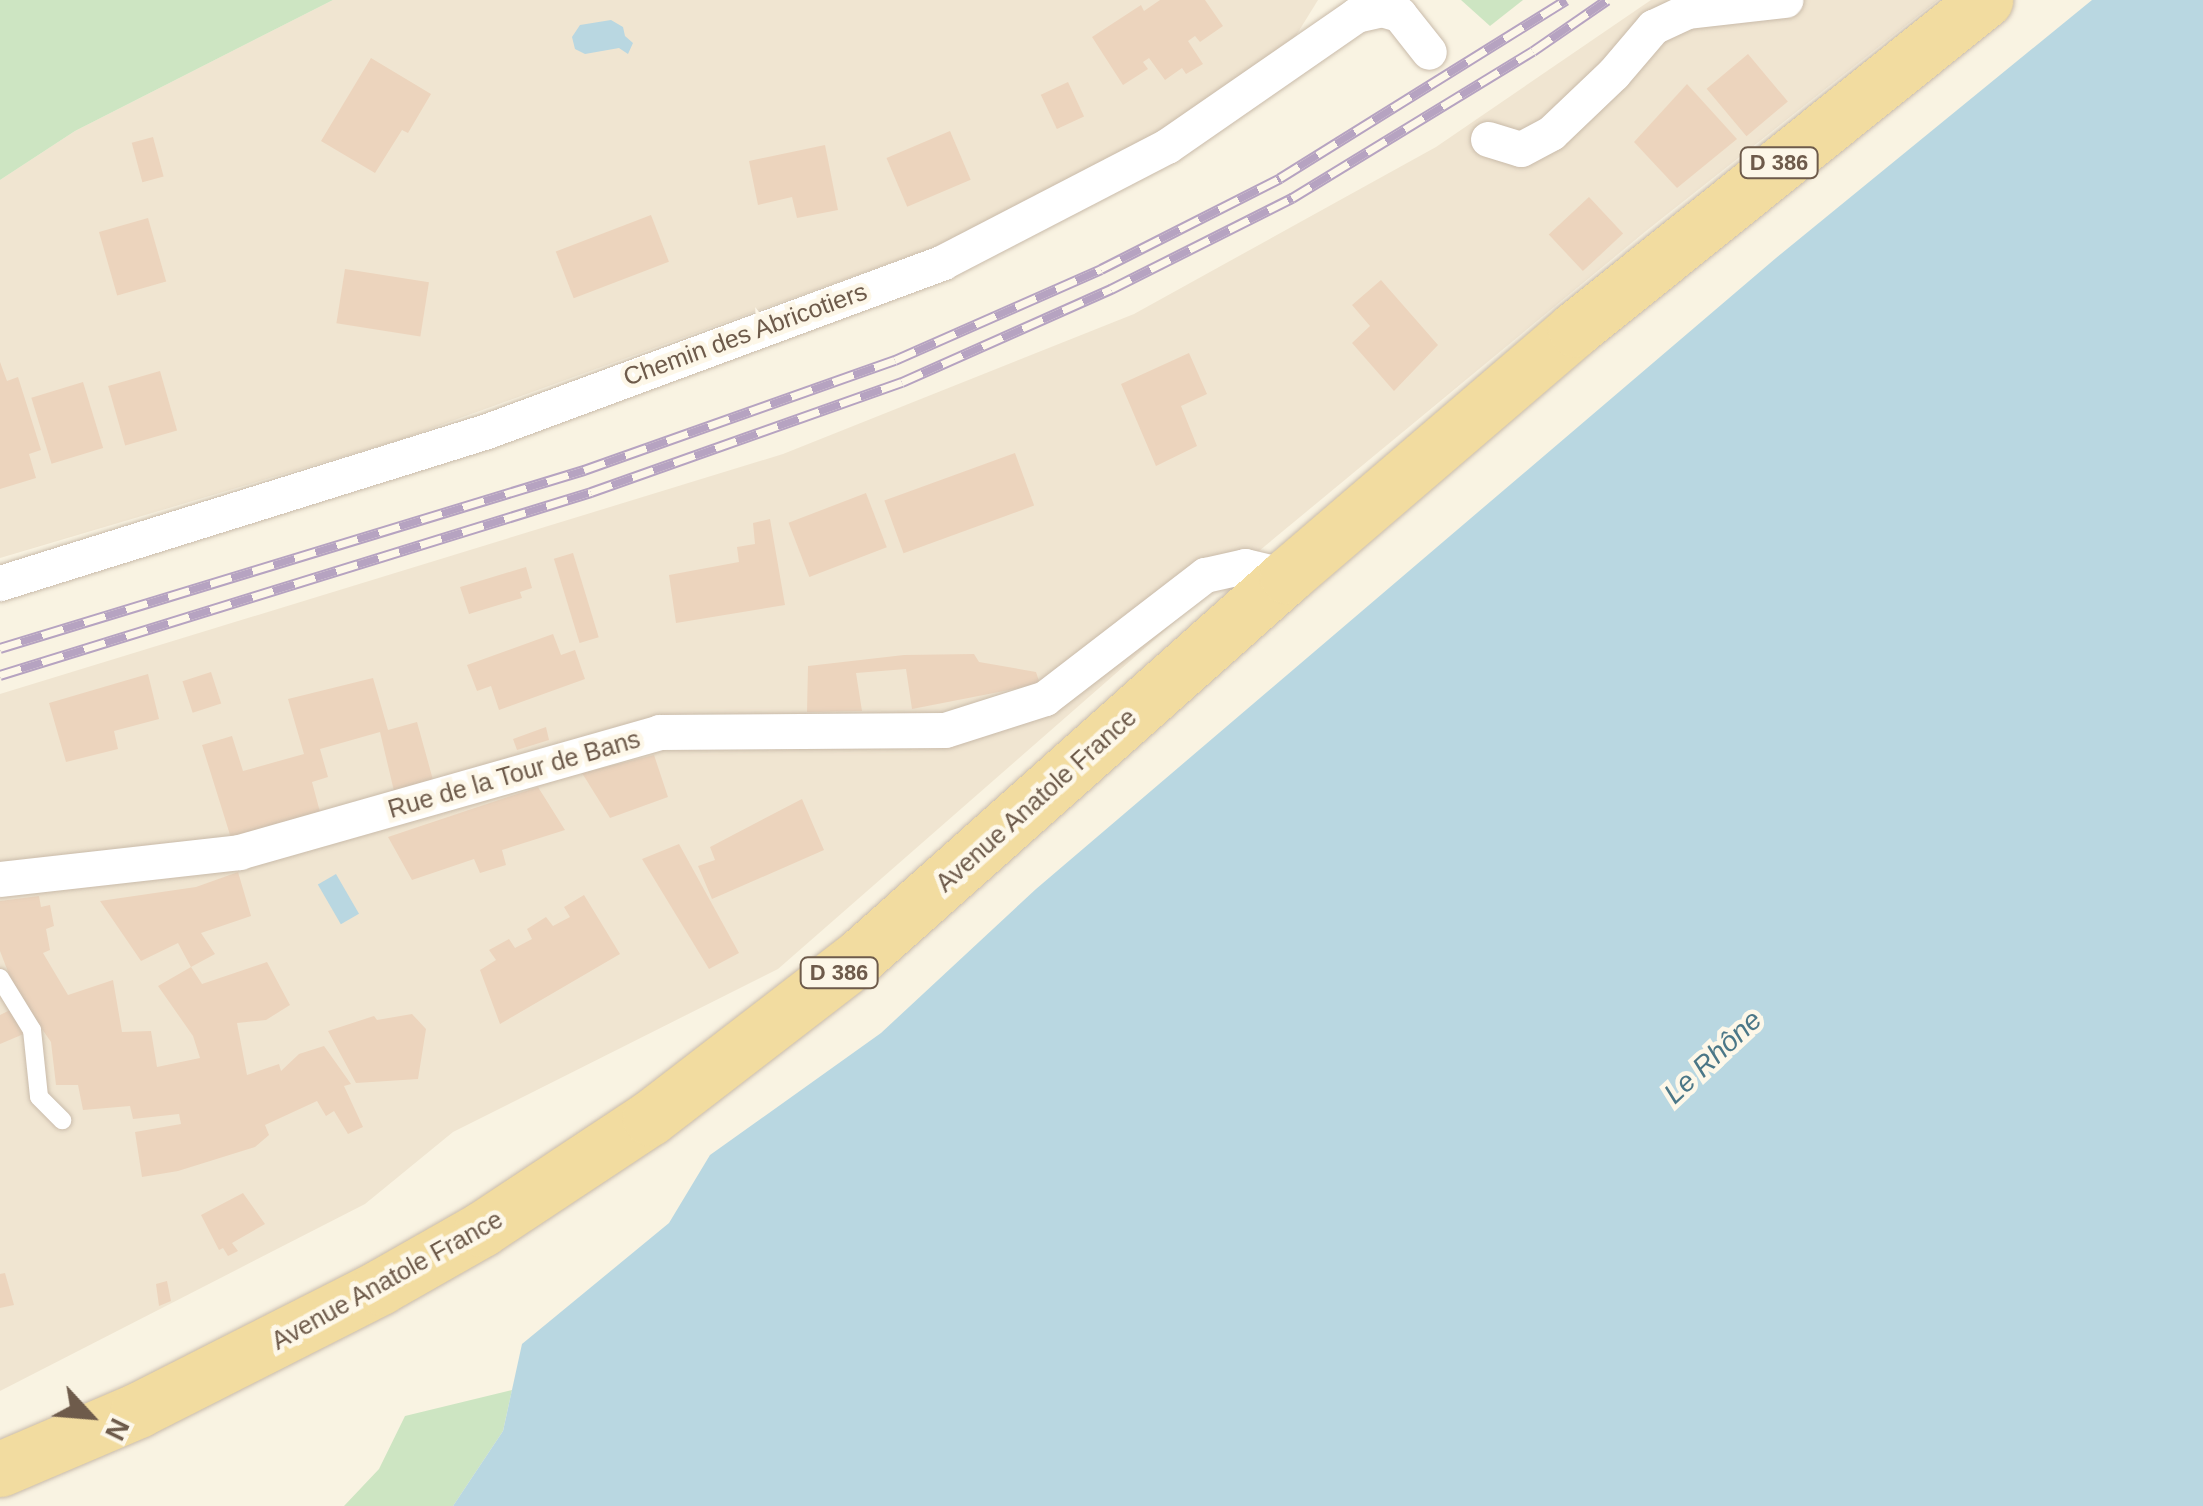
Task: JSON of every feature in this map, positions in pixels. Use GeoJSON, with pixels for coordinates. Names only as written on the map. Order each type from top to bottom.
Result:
{"type":"FeatureCollection","features":[{"type":"Feature","properties":{"kind":"main road","name":"Avenue Anatole France"},"geometry":{"type":"LineString","coordinates":[[0,1469],[172,1394],[380,1287],[482,1229],[650,1118],[858,958],[1286,576],[1590,318],[1985,0]]}},
{"type":"Feature","properties":{"kind":"street"},"geometry":{"type":"LineString","coordinates":[[1488,139],[1521,149],[1552,133],[1613,74],[1653,27],[1688,12],[1785,0]]}},
{"type":"Feature","properties":{"kind":"street","name":"Chemin des Abricotiers"},"geometry":{"type":"LineString","coordinates":[[0,583],[487,430],[942,262],[1167,146],[1356,16],[1381,9],[1398,14],[1429,52]]}},
{"type":"Feature","properties":{"kind":"street","name":"Rue de la Tour de Bans"},"geometry":{"type":"LineString","coordinates":[[0,879],[240,852],[659,732],[945,730],[1045,698],[1205,576],[1245,566],[1286,576]]}},
{"type":"Feature","properties":{"kind":"lane"},"geometry":{"type":"LineString","coordinates":[[0,978],[32,1030],[39,1097],[62,1120]]}},
{"type":"Feature","properties":{"kind":"shaded area"},"geometry":{"type":"Polygon","coordinates":[[[333,0],[1318,0],[1292,42],[1139,144],[956,239],[402,439],[0,558],[0,180],[75,131],[333,0]]]}},
{"type":"Feature","properties":{"kind":"shaded area"},"geometry":{"type":"Polygon","coordinates":[[[1651,0],[1938,0],[1646,231],[1202,598],[778,969],[453,1132],[365,1204],[0,1391],[0,694],[783,454],[1134,314],[1436,147],[1651,0]]]}},
{"type":"Feature","properties":{"kind":"green space"},"geometry":{"type":"Polygon","coordinates":[[[0,0],[333,0],[75,131],[0,180],[0,0]]]}},
{"type":"Feature","properties":{"kind":"green space"},"geometry":{"type":"Polygon","coordinates":[[[1461,0],[1523,0],[1490,26],[1461,0]]]}},
{"type":"Feature","properties":{"kind":"green space"},"geometry":{"type":"Polygon","coordinates":[[[512,1390],[503,1431],[453,1506],[344,1506],[379,1469],[405,1416],[512,1390]]]}},
{"type":"Feature","properties":{"kind":"water","name":"Le Rhône"},"geometry":{"type":"Polygon","coordinates":[[[2092,0],[2203,0],[2203,1506],[453,1506],[503,1431],[522,1344],[669,1223],[710,1155],[881,1033],[1036,889],[1776,258],[2092,0]]]}},
{"type":"Feature","properties":{"kind":"water"},"geometry":{"type":"Polygon","coordinates":[[[611,20],[623,27],[625,36],[633,43],[628,54],[619,48],[585,54],[575,49],[572,37],[580,25],[611,20]]]}},
{"type":"Feature","properties":{"kind":"water"},"geometry":{"type":"Polygon","coordinates":[[[336,874],[359,914],[341,924],[318,884],[336,874]]]}},
{"type":"Feature","properties":{"kind":"building"},"geometry":{"type":"Polygon","coordinates":[[[1160,0],[1205,0],[1223,26],[1200,42],[1195,36],[1188,41],[1203,64],[1186,74],[1182,68],[1165,80],[1149,58],[1143,62],[1148,69],[1123,85],[1092,37],[1141,5],[1144,11],[1160,0]]]}},
{"type":"Feature","properties":{"kind":"building"},"geometry":{"type":"Polygon","coordinates":[[[1748,54],[1788,101],[1746,136],[1707,89],[1748,54]]]}},
{"type":"Feature","properties":{"kind":"building"},"geometry":{"type":"Polygon","coordinates":[[[371,58],[431,94],[408,133],[402,130],[375,173],[321,141],[371,58]]]}},
{"type":"Feature","properties":{"kind":"building"},"geometry":{"type":"Polygon","coordinates":[[[1068,82],[1084,116],[1057,129],[1041,95],[1068,82]]]}},
{"type":"Feature","properties":{"kind":"building"},"geometry":{"type":"Polygon","coordinates":[[[1687,84],[1737,139],[1677,188],[1634,142],[1687,84]]]}},
{"type":"Feature","properties":{"kind":"building"},"geometry":{"type":"Polygon","coordinates":[[[950,131],[971,180],[907,207],[886,158],[950,131]]]}},
{"type":"Feature","properties":{"kind":"building"},"geometry":{"type":"Polygon","coordinates":[[[153,137],[164,177],[142,182],[132,143],[153,137]]]}},
{"type":"Feature","properties":{"kind":"building"},"geometry":{"type":"Polygon","coordinates":[[[825,145],[838,210],[797,218],[792,197],[758,205],[749,161],[825,145]]]}},
{"type":"Feature","properties":{"kind":"building"},"geometry":{"type":"Polygon","coordinates":[[[1589,197],[1623,234],[1583,271],[1549,235],[1589,197]]]}},
{"type":"Feature","properties":{"kind":"building"},"geometry":{"type":"Polygon","coordinates":[[[651,215],[669,262],[574,298],[556,252],[651,215]]]}},
{"type":"Feature","properties":{"kind":"building"},"geometry":{"type":"Polygon","coordinates":[[[148,218],[166,281],[117,296],[99,232],[148,218]]]}},
{"type":"Feature","properties":{"kind":"building"},"geometry":{"type":"Polygon","coordinates":[[[345,269],[429,282],[420,337],[336,323],[345,269]]]}},
{"type":"Feature","properties":{"kind":"building"},"geometry":{"type":"Polygon","coordinates":[[[1381,280],[1438,345],[1394,391],[1352,343],[1370,326],[1352,305],[1381,280]]]}},
{"type":"Feature","properties":{"kind":"building"},"geometry":{"type":"Polygon","coordinates":[[[1189,353],[1207,394],[1181,406],[1197,446],[1156,466],[1121,384],[1189,353]]]}},
{"type":"Feature","properties":{"kind":"building"},"geometry":{"type":"Polygon","coordinates":[[[0,362],[7,381],[18,377],[41,450],[29,454],[36,478],[0,489],[0,362]]]}},
{"type":"Feature","properties":{"kind":"building"},"geometry":{"type":"Polygon","coordinates":[[[160,371],[177,431],[125,445],[108,386],[160,371]]]}},
{"type":"Feature","properties":{"kind":"building"},"geometry":{"type":"Polygon","coordinates":[[[83,382],[103,448],[52,464],[31,398],[83,382]]]}},
{"type":"Feature","properties":{"kind":"building"},"geometry":{"type":"Polygon","coordinates":[[[1015,453],[1034,506],[904,553],[884,501],[1015,453]]]}},
{"type":"Feature","properties":{"kind":"building"},"geometry":{"type":"Polygon","coordinates":[[[866,493],[887,547],[809,577],[789,523],[866,493]]]}},
{"type":"Feature","properties":{"kind":"building"},"geometry":{"type":"Polygon","coordinates":[[[770,519],[785,605],[676,623],[669,575],[739,562],[737,547],[755,544],[753,523],[770,519]]]}},
{"type":"Feature","properties":{"kind":"building"},"geometry":{"type":"Polygon","coordinates":[[[573,553],[599,637],[580,643],[554,559],[573,553]]]}},
{"type":"Feature","properties":{"kind":"building"},"geometry":{"type":"Polygon","coordinates":[[[526,567],[532,588],[520,592],[522,598],[469,614],[460,587],[526,567]]]}},
{"type":"Feature","properties":{"kind":"building"},"geometry":{"type":"Polygon","coordinates":[[[553,634],[561,655],[575,650],[585,679],[499,710],[491,686],[477,691],[467,665],[553,634]]]}},
{"type":"Feature","properties":{"kind":"building"},"geometry":{"type":"Polygon","coordinates":[[[974,654],[979,662],[1036,672],[1040,684],[912,709],[906,669],[856,673],[862,711],[807,712],[808,666],[904,655],[974,654]]]}},
{"type":"Feature","properties":{"kind":"building"},"geometry":{"type":"Polygon","coordinates":[[[211,672],[221,703],[193,713],[182,681],[211,672]]]}},
{"type":"Feature","properties":{"kind":"building"},"geometry":{"type":"Polygon","coordinates":[[[148,674],[159,719],[114,731],[118,749],[66,762],[49,703],[148,674]]]}},
{"type":"Feature","properties":{"kind":"building"},"geometry":{"type":"Polygon","coordinates":[[[373,678],[388,730],[417,722],[433,780],[394,791],[380,732],[320,749],[328,777],[312,782],[320,812],[231,838],[202,745],[232,736],[243,771],[304,754],[288,699],[373,678]]]}},
{"type":"Feature","properties":{"kind":"building"},"geometry":{"type":"Polygon","coordinates":[[[546,727],[549,740],[517,750],[513,739],[546,727]]]}},
{"type":"Feature","properties":{"kind":"building"},"geometry":{"type":"Polygon","coordinates":[[[654,755],[668,797],[610,818],[582,773],[654,755]]]}},
{"type":"Feature","properties":{"kind":"building"},"geometry":{"type":"Polygon","coordinates":[[[538,787],[565,830],[502,850],[506,865],[480,873],[474,859],[412,880],[388,837],[538,787]]]}},
{"type":"Feature","properties":{"kind":"building"},"geometry":{"type":"Polygon","coordinates":[[[802,799],[824,850],[712,899],[698,866],[715,860],[710,847],[802,799]]]}},
{"type":"Feature","properties":{"kind":"building"},"geometry":{"type":"Polygon","coordinates":[[[679,844],[739,953],[709,969],[642,859],[679,844]]]}},
{"type":"Feature","properties":{"kind":"building"},"geometry":{"type":"Polygon","coordinates":[[[238,872],[251,916],[201,933],[215,954],[191,967],[178,943],[141,961],[100,901],[196,887],[238,872]]]}},
{"type":"Feature","properties":{"kind":"building"},"geometry":{"type":"Polygon","coordinates":[[[584,895],[620,954],[500,1024],[480,970],[496,960],[489,950],[509,939],[515,948],[532,939],[527,929],[546,917],[553,926],[570,917],[564,907],[584,895]]]}},
{"type":"Feature","properties":{"kind":"building"},"geometry":{"type":"Polygon","coordinates":[[[39,896],[41,907],[50,905],[54,926],[46,929],[50,950],[43,953],[68,995],[113,980],[122,1032],[151,1031],[157,1067],[200,1058],[193,1036],[158,986],[191,967],[202,984],[267,962],[290,1005],[266,1020],[237,1023],[247,1075],[279,1064],[281,1071],[299,1054],[324,1046],[351,1084],[344,1086],[363,1127],[348,1134],[334,1111],[326,1116],[317,1101],[265,1125],[269,1135],[255,1147],[178,1171],[142,1177],[135,1132],[181,1124],[179,1114],[133,1119],[130,1106],[83,1110],[78,1085],[56,1085],[51,1042],[15,990],[0,951],[0,901],[39,896]]]}},
{"type":"Feature","properties":{"kind":"building"},"geometry":{"type":"Polygon","coordinates":[[[12,1009],[26,1033],[0,1044],[0,1015],[12,1009]]]}},
{"type":"Feature","properties":{"kind":"building"},"geometry":{"type":"Polygon","coordinates":[[[412,1014],[426,1029],[418,1079],[356,1083],[328,1031],[374,1016],[377,1020],[412,1014]]]}},
{"type":"Feature","properties":{"kind":"building"},"geometry":{"type":"Polygon","coordinates":[[[243,1193],[265,1224],[232,1243],[238,1251],[228,1256],[223,1248],[219,1250],[201,1215],[243,1193]]]}},
{"type":"Feature","properties":{"kind":"building"},"geometry":{"type":"Polygon","coordinates":[[[5,1273],[14,1305],[0,1308],[0,1274],[5,1273]]]}},
{"type":"Feature","properties":{"kind":"building"},"geometry":{"type":"Polygon","coordinates":[[[167,1281],[171,1301],[159,1306],[156,1284],[167,1281]]]}},
{"type":"Feature","properties":{"kind":"railway"},"geometry":{"type":"LineString","coordinates":[[0,648],[584,470],[895,360],[1101,269],[1280,178],[1566,0]]}},
{"type":"Feature","properties":{"kind":"railway"},"geometry":{"type":"LineString","coordinates":[[0,675],[591,492],[902,382],[1111,289],[1292,198],[1533,51],[1607,0]]}}]}
